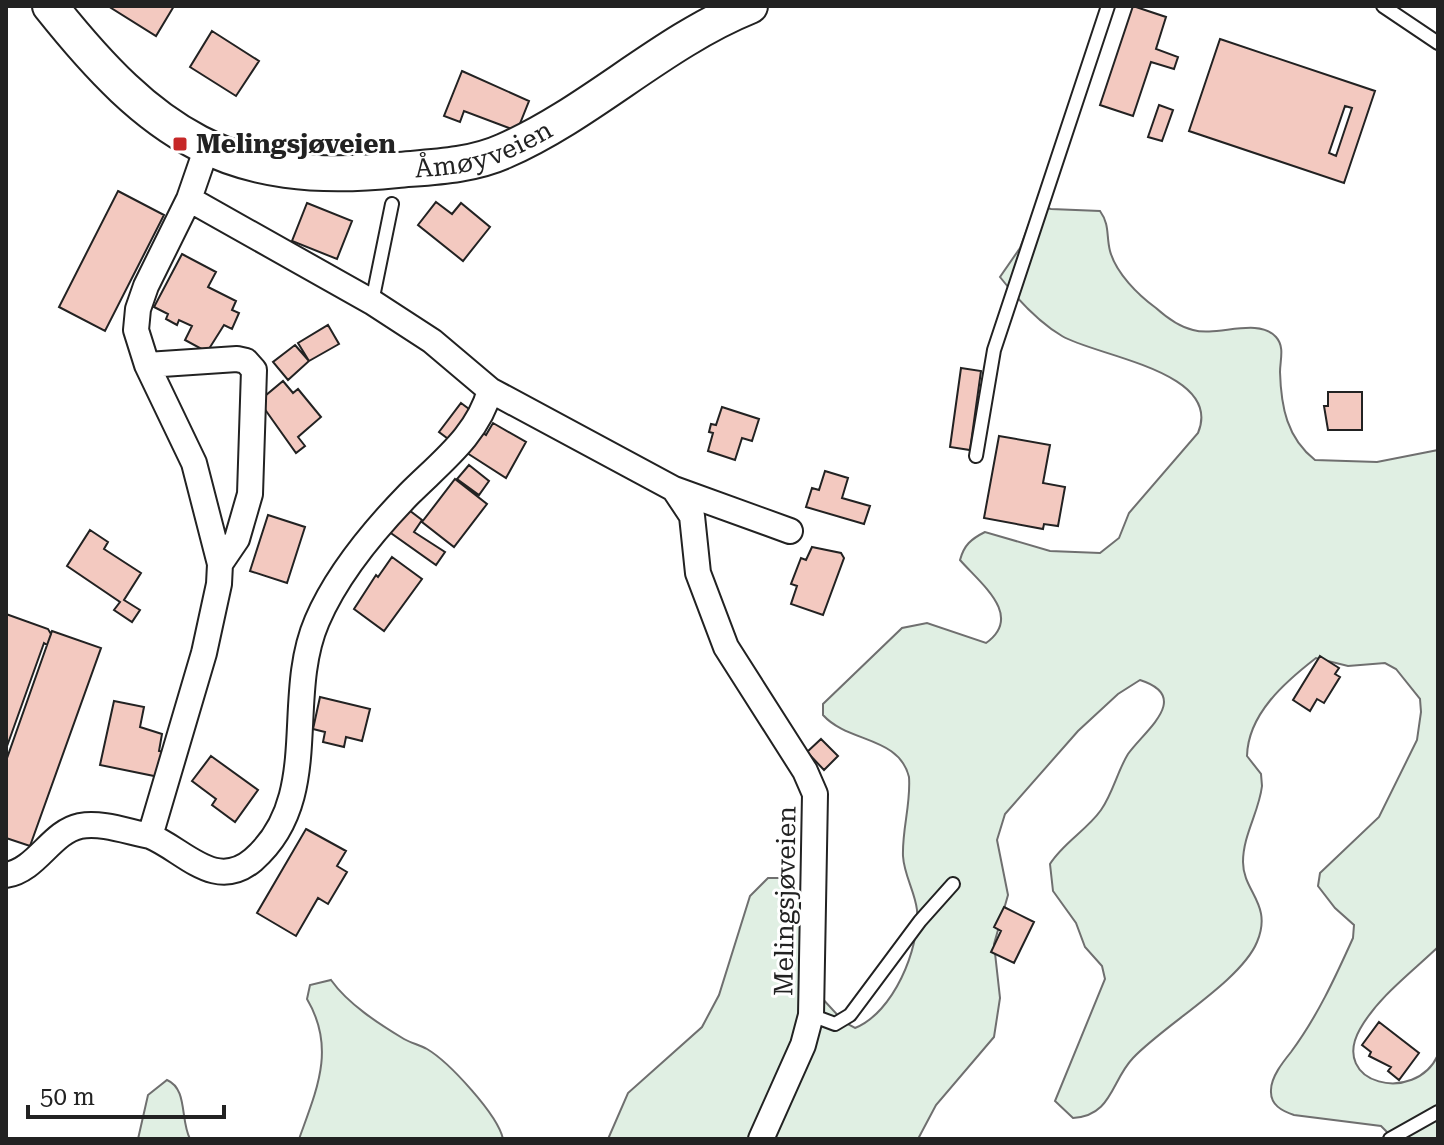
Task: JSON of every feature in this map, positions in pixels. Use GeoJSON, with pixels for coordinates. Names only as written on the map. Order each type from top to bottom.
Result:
{"type":"FeatureCollection","features":[{"type":"Feature","properties":{"kind":"main road","name":"Åmøyveien"},"geometry":{"type":"LineString","coordinates":[[50,6],[120,87],[161,121],[207,147],[267,168],[325,176],[485,159],[529,139],[664,51],[750,6]]}},
{"type":"Feature","properties":{"kind":"street"},"geometry":{"type":"LineString","coordinates":[[150,836],[204,653],[219,584],[220,564],[194,463],[147,365],[136,330],[138,309],[189,199],[207,147]]}},
{"type":"Feature","properties":{"kind":"street"},"geometry":{"type":"LineString","coordinates":[[189,199],[372,302],[432,341],[490,390],[674,489],[790,531]]}},
{"type":"Feature","properties":{"kind":"street"},"geometry":{"type":"LineString","coordinates":[[147,365],[237,359],[246,361],[254,370],[250,494],[237,539],[220,564]]}},
{"type":"Feature","properties":{"kind":"street"},"geometry":{"type":"LineString","coordinates":[[6,875],[28,865],[67,831],[80,826],[100,826],[150,836],[203,869],[223,873],[251,861],[276,836],[295,792],[304,678],[309,645],[322,610],[383,522],[463,442],[490,390]]}},
{"type":"Feature","properties":{"kind":"street","name":"Melingsjøveien"},"geometry":{"type":"LineString","coordinates":[[674,489],[692,516],[698,573],[726,647],[805,771],[815,794],[811,1015],[803,1045],[761,1139]]}},
{"type":"Feature","properties":{"kind":"lane"},"geometry":{"type":"LineString","coordinates":[[976,456],[994,350],[1108,6]]}},
{"type":"Feature","properties":{"kind":"lane"},"geometry":{"type":"LineString","coordinates":[[1383,6],[1438,43]]}},
{"type":"Feature","properties":{"kind":"lane"},"geometry":{"type":"LineString","coordinates":[[372,302],[392,204]]}},
{"type":"Feature","properties":{"kind":"lane","name":"Melingsjøveien"},"geometry":{"type":"LineString","coordinates":[[811,1015],[835,1024],[850,1015],[920,921],[953,884]]}},
{"type":"Feature","properties":{"kind":"lane"},"geometry":{"type":"LineString","coordinates":[[1390,1139],[1438,1112]]}},
{"type":"Feature","properties":{"kind":"green space"},"geometry":{"type":"Polygon","coordinates":[[[1036,205],[1051,209],[1100,211],[1107,226],[1110,251],[1122,275],[1142,297],[1178,324],[1203,331],[1259,328],[1276,337],[1281,349],[1281,385],[1287,421],[1298,442],[1315,460],[1377,462],[1438,450],[1438,947],[1376,1006],[1360,1029],[1354,1048],[1356,1063],[1365,1075],[1395,1083],[1412,1080],[1427,1070],[1438,1055],[1438,1139],[1394,1139],[1381,1126],[1294,1115],[1285,1112],[1272,1100],[1275,1075],[1317,1011],[1353,938],[1354,925],[1335,908],[1318,886],[1320,873],[1379,817],[1417,740],[1421,712],[1420,699],[1396,669],[1385,663],[1348,666],[1316,658],[1270,700],[1249,741],[1247,756],[1261,774],[1262,786],[1243,862],[1247,882],[1262,918],[1257,942],[1248,957],[1219,987],[1133,1058],[1096,1111],[1073,1118],[1055,1101],[1105,979],[1102,966],[1085,947],[1076,923],[1053,891],[1050,864],[1101,810],[1128,754],[1160,715],[1163,696],[1155,687],[1140,680],[1118,694],[1078,731],[1005,814],[997,840],[1008,895],[994,944],[1000,998],[994,1037],[936,1105],[918,1139],[608,1139],[628,1093],[702,1027],[719,995],[750,896],[768,878],[781,878],[807,905],[808,983],[844,1022],[855,1028],[881,1009],[909,961],[917,926],[916,903],[903,856],[909,777],[895,754],[833,724],[823,715],[823,704],[902,628],[927,623],[986,643],[997,633],[1001,622],[1000,611],[995,600],[960,560],[969,543],[985,532],[1050,551],[1100,553],[1119,538],[1129,513],[1198,433],[1201,412],[1192,394],[1175,380],[1062,336],[1028,310],[1000,277],[1020,248],[1036,205]]]}},
{"type":"Feature","properties":{"kind":"green space"},"geometry":{"type":"Polygon","coordinates":[[[331,980],[364,1013],[404,1039],[427,1049],[447,1065],[483,1103],[503,1139],[299,1139],[317,1086],[322,1052],[316,1017],[307,999],[310,985],[331,980]]]}},
{"type":"Feature","properties":{"kind":"green space"},"geometry":{"type":"Polygon","coordinates":[[[167,1080],[178,1090],[190,1139],[138,1139],[148,1095],[167,1080]]]}},
{"type":"Feature","properties":{"kind":"building"},"geometry":{"type":"Polygon","coordinates":[[[108,6],[174,6],[156,36],[108,6]]]}},
{"type":"Feature","properties":{"kind":"building"},"geometry":{"type":"Polygon","coordinates":[[[1133,6],[1166,17],[1156,49],[1178,57],[1174,69],[1151,62],[1133,116],[1100,105],[1133,6]]]}},
{"type":"Feature","properties":{"kind":"building"},"geometry":{"type":"Polygon","coordinates":[[[212,31],[259,61],[236,96],[190,67],[212,31]]]}},
{"type":"Feature","properties":{"kind":"building"},"geometry":{"type":"Polygon","coordinates":[[[1220,39],[1375,91],[1344,183],[1189,131],[1220,39]],[[1345,106],[1329,153],[1336,156],[1352,108],[1345,106]]]}},
{"type":"Feature","properties":{"kind":"building"},"geometry":{"type":"Polygon","coordinates":[[[462,71],[529,101],[517,131],[464,111],[460,122],[444,116],[462,71]]]}},
{"type":"Feature","properties":{"kind":"building"},"geometry":{"type":"Polygon","coordinates":[[[1159,105],[1173,110],[1162,141],[1148,137],[1159,105]]]}},
{"type":"Feature","properties":{"kind":"building"},"geometry":{"type":"Polygon","coordinates":[[[118,191],[164,215],[105,331],[59,307],[118,191]]]}},
{"type":"Feature","properties":{"kind":"building"},"geometry":{"type":"Polygon","coordinates":[[[436,202],[452,214],[461,203],[490,227],[463,261],[418,225],[436,202]]]}},
{"type":"Feature","properties":{"kind":"building"},"geometry":{"type":"Polygon","coordinates":[[[307,203],[352,221],[337,259],[292,241],[307,203]]]}},
{"type":"Feature","properties":{"kind":"building"},"geometry":{"type":"Polygon","coordinates":[[[182,254],[216,272],[208,287],[236,301],[232,310],[239,313],[232,329],[224,325],[207,352],[185,340],[192,326],[179,320],[177,325],[166,319],[168,314],[154,307],[182,254]]]}},
{"type":"Feature","properties":{"kind":"building"},"geometry":{"type":"Polygon","coordinates":[[[328,325],[339,344],[309,361],[298,343],[328,325]]]}},
{"type":"Feature","properties":{"kind":"building"},"geometry":{"type":"Polygon","coordinates":[[[295,345],[309,361],[288,380],[273,362],[295,345]]]}},
{"type":"Feature","properties":{"kind":"building"},"geometry":{"type":"Polygon","coordinates":[[[961,368],[981,371],[970,450],[950,447],[961,368]]]}},
{"type":"Feature","properties":{"kind":"building"},"geometry":{"type":"Polygon","coordinates":[[[283,381],[293,393],[298,389],[321,417],[298,437],[305,446],[296,453],[259,401],[283,381]]]}},
{"type":"Feature","properties":{"kind":"building"},"geometry":{"type":"Polygon","coordinates":[[[1328,392],[1362,392],[1362,430],[1328,430],[1324,406],[1328,406],[1328,392]]]}},
{"type":"Feature","properties":{"kind":"building"},"geometry":{"type":"Polygon","coordinates":[[[461,403],[473,412],[451,441],[439,432],[461,403]]]}},
{"type":"Feature","properties":{"kind":"building"},"geometry":{"type":"Polygon","coordinates":[[[722,407],[759,419],[752,441],[742,438],[735,460],[708,451],[713,433],[709,432],[711,424],[716,425],[722,407]]]}},
{"type":"Feature","properties":{"kind":"building"},"geometry":{"type":"Polygon","coordinates":[[[493,423],[526,442],[506,478],[467,453],[480,431],[486,435],[493,423]]]}},
{"type":"Feature","properties":{"kind":"building"},"geometry":{"type":"Polygon","coordinates":[[[999,436],[1050,445],[1043,483],[1065,487],[1058,526],[1044,524],[1043,529],[984,518],[999,436]]]}},
{"type":"Feature","properties":{"kind":"building"},"geometry":{"type":"Polygon","coordinates":[[[469,465],[489,481],[479,495],[457,479],[469,465]]]}},
{"type":"Feature","properties":{"kind":"building"},"geometry":{"type":"Polygon","coordinates":[[[825,471],[848,478],[842,498],[870,506],[864,524],[806,507],[812,488],[819,490],[825,471]]]}},
{"type":"Feature","properties":{"kind":"building"},"geometry":{"type":"Polygon","coordinates":[[[455,479],[487,504],[454,547],[422,522],[455,479]]]}},
{"type":"Feature","properties":{"kind":"building"},"geometry":{"type":"Polygon","coordinates":[[[405,507],[422,520],[414,532],[445,552],[436,565],[388,531],[405,507]]]}},
{"type":"Feature","properties":{"kind":"building"},"geometry":{"type":"Polygon","coordinates":[[[268,515],[305,527],[287,583],[250,571],[268,515]]]}},
{"type":"Feature","properties":{"kind":"building"},"geometry":{"type":"Polygon","coordinates":[[[90,530],[108,542],[104,549],[141,573],[124,600],[140,610],[132,622],[114,610],[120,602],[67,566],[90,530]]]}},
{"type":"Feature","properties":{"kind":"building"},"geometry":{"type":"Polygon","coordinates":[[[812,547],[841,553],[844,558],[823,615],[791,604],[797,586],[791,584],[801,558],[806,560],[812,547]]]}},
{"type":"Feature","properties":{"kind":"building"},"geometry":{"type":"Polygon","coordinates":[[[392,557],[422,579],[384,631],[354,609],[392,557]]]}},
{"type":"Feature","properties":{"kind":"building"},"geometry":{"type":"Polygon","coordinates":[[[6,614],[48,629],[51,634],[47,645],[44,643],[6,749],[6,614]]]}},
{"type":"Feature","properties":{"kind":"building"},"geometry":{"type":"Polygon","coordinates":[[[52,631],[101,648],[30,846],[6,838],[6,761],[52,631]]]}},
{"type":"Feature","properties":{"kind":"building"},"geometry":{"type":"Polygon","coordinates":[[[1320,656],[1339,668],[1335,674],[1340,677],[1324,703],[1317,699],[1310,711],[1293,700],[1320,656]]]}},
{"type":"Feature","properties":{"kind":"building"},"geometry":{"type":"Polygon","coordinates":[[[320,697],[370,709],[362,741],[346,737],[344,747],[323,742],[325,732],[313,729],[320,697]]]}},
{"type":"Feature","properties":{"kind":"building"},"geometry":{"type":"Polygon","coordinates":[[[114,701],[144,707],[140,727],[162,734],[159,751],[164,752],[159,777],[100,765],[114,701]]]}},
{"type":"Feature","properties":{"kind":"building"},"geometry":{"type":"Polygon","coordinates":[[[821,739],[838,756],[824,770],[807,752],[821,739]]]}},
{"type":"Feature","properties":{"kind":"building"},"geometry":{"type":"Polygon","coordinates":[[[211,756],[258,790],[235,822],[212,805],[216,799],[192,781],[211,756]]]}},
{"type":"Feature","properties":{"kind":"building"},"geometry":{"type":"Polygon","coordinates":[[[306,829],[346,851],[337,866],[347,872],[328,904],[318,898],[296,936],[257,913],[306,829]]]}},
{"type":"Feature","properties":{"kind":"building"},"geometry":{"type":"Polygon","coordinates":[[[1004,907],[1034,922],[1014,963],[991,952],[1001,931],[994,927],[1004,907]]]}},
{"type":"Feature","properties":{"kind":"building"},"geometry":{"type":"Polygon","coordinates":[[[1379,1022],[1419,1053],[1399,1080],[1388,1071],[1391,1067],[1369,1056],[1371,1052],[1362,1045],[1379,1022]]]}},
{"type":"Feature","properties":{"kind":"place","name":"Melingsjøveien"},"geometry":{"type":"Point","coordinates":[180,144]}}]}
